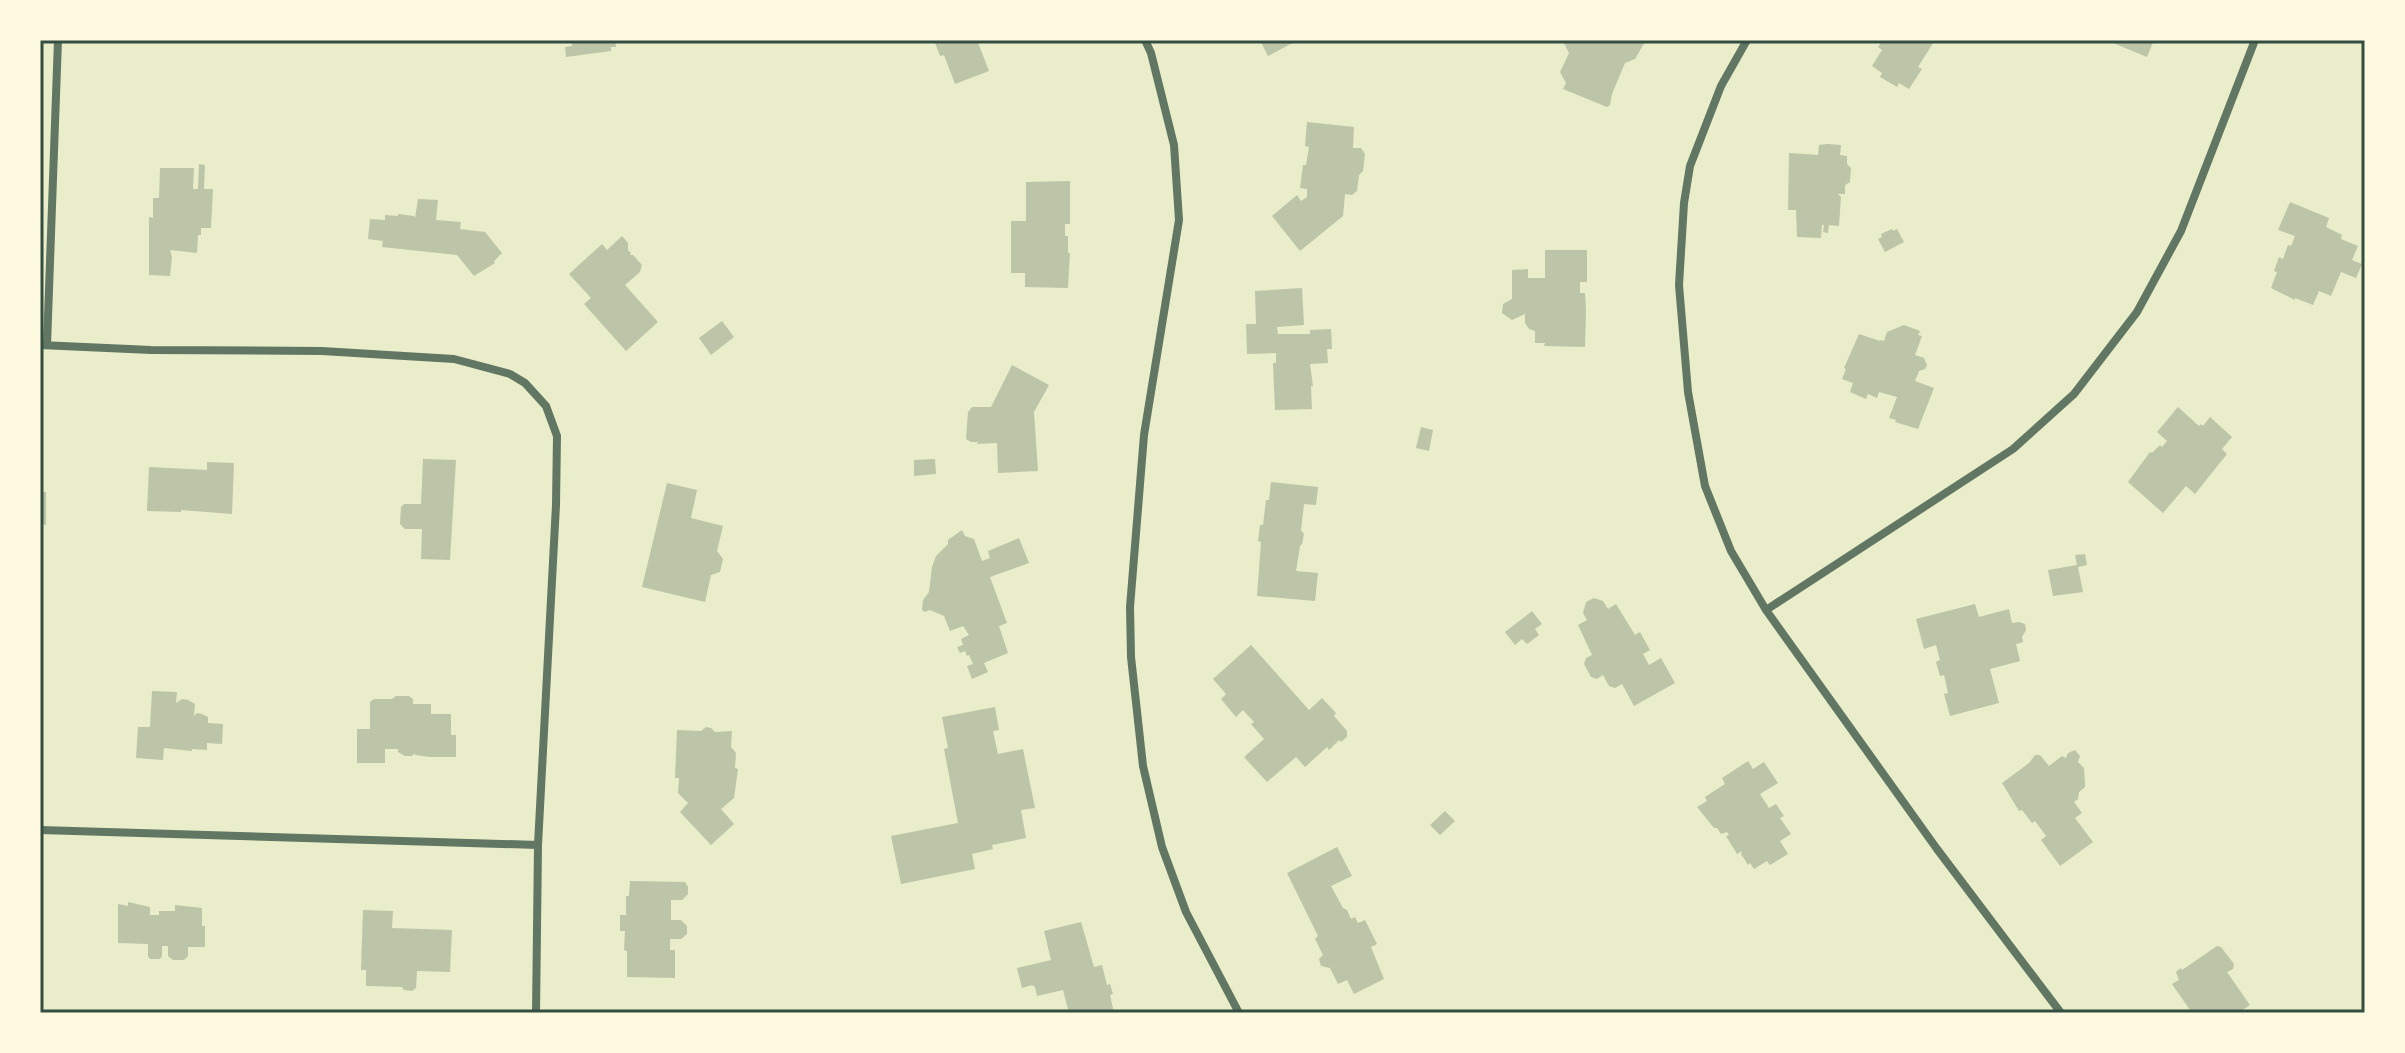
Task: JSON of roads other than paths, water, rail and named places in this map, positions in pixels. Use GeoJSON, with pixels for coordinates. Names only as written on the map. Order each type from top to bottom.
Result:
{"type":"FeatureCollection","features":[{"type":"Feature","properties":{"kind":"street"},"geometry":{"type":"LineString","coordinates":[[58,40],[44,345],[151,350],[322,351],[454,359],[510,374],[525,383],[546,406],[557,436],[556,505],[538,845],[536,1013]]}},
{"type":"Feature","properties":{"kind":"street"},"geometry":{"type":"LineString","coordinates":[[1145,40],[1174,145],[1179,220],[1144,435],[1130,607],[1131,657],[1143,766],[1162,847],[1186,912],[1239,1013]]}},
{"type":"Feature","properties":{"kind":"street"},"geometry":{"type":"LineString","coordinates":[[1747,40],[1721,86],[1690,166],[1684,203],[1679,285],[1688,392],[1705,486],[1731,551],[1766,610],[1937,849],[2061,1013]]}},
{"type":"Feature","properties":{"kind":"street"},"geometry":{"type":"LineString","coordinates":[[1766,610],[2013,449],[2074,394],[2137,312],[2181,231],[2255,40]]}},
{"type":"Feature","properties":{"kind":"street"},"geometry":{"type":"LineString","coordinates":[[40,830],[538,845]]}}]}
